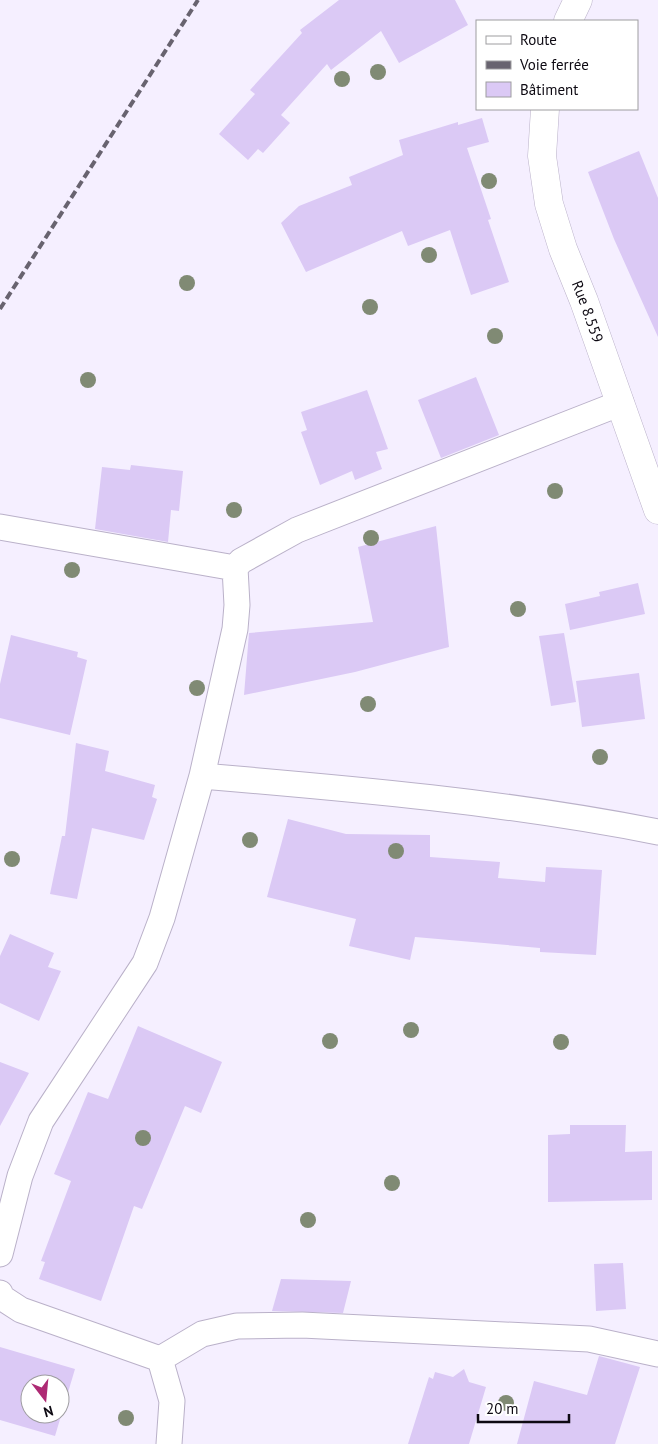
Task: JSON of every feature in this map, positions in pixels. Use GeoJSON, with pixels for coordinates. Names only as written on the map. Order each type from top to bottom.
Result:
{"type":"FeatureCollection","features":[{"type":"Feature","properties":{"kind":"main road"},"geometry":{"type":"LineString","coordinates":[[568,20],[578,0]]}},
{"type":"Feature","properties":{"kind":"main road","name":"Rue 8.559"},"geometry":{"type":"LineString","coordinates":[[545,110],[542,156],[549,204],[563,249],[621,403],[654,480],[658,510]]}},
{"type":"Feature","properties":{"kind":"street"},"geometry":{"type":"LineString","coordinates":[[0,1254],[20,1176],[41,1122],[145,962],[162,918],[202,776],[235,629],[237,605],[235,568],[241,561],[297,530],[621,403]]}},
{"type":"Feature","properties":{"kind":"street"},"geometry":{"type":"LineString","coordinates":[[0,527],[235,568]]}},
{"type":"Feature","properties":{"kind":"street"},"geometry":{"type":"LineString","coordinates":[[202,776],[363,789],[509,807],[658,832]]}},
{"type":"Feature","properties":{"kind":"street"},"geometry":{"type":"LineString","coordinates":[[0,1293],[1,1297],[21,1310],[160,1360]]}},
{"type":"Feature","properties":{"kind":"street"},"geometry":{"type":"LineString","coordinates":[[160,1360],[202,1334],[237,1326],[302,1325],[589,1339],[658,1354]]}},
{"type":"Feature","properties":{"kind":"street"},"geometry":{"type":"LineString","coordinates":[[160,1360],[172,1401],[169,1444]]}},
{"type":"Feature","properties":{"kind":"building"},"geometry":{"type":"Polygon","coordinates":[[[339,0],[455,0],[468,25],[399,63],[381,31],[331,70],[327,64],[281,115],[290,123],[263,153],[258,149],[248,160],[219,134],[255,94],[250,90],[302,33],[300,30],[339,0]]]}},
{"type":"Feature","properties":{"kind":"building"},"geometry":{"type":"Polygon","coordinates":[[[482,118],[489,142],[467,148],[491,219],[488,220],[509,282],[471,295],[450,230],[408,246],[402,231],[306,272],[281,223],[299,206],[352,185],[349,177],[403,155],[399,140],[458,122],[458,125],[482,118]]]}},
{"type":"Feature","properties":{"kind":"building"},"geometry":{"type":"Polygon","coordinates":[[[639,151],[658,198],[658,337],[614,239],[588,172],[639,151]]]}},
{"type":"Feature","properties":{"kind":"building"},"geometry":{"type":"Polygon","coordinates":[[[476,377],[499,435],[441,458],[418,400],[476,377]]]}},
{"type":"Feature","properties":{"kind":"building"},"geometry":{"type":"Polygon","coordinates":[[[367,390],[388,449],[376,452],[382,469],[355,480],[352,471],[320,485],[301,432],[307,430],[301,412],[367,390]]]}},
{"type":"Feature","properties":{"kind":"building"},"geometry":{"type":"Polygon","coordinates":[[[131,465],[183,471],[179,511],[171,510],[168,542],[95,529],[102,467],[130,470],[131,465]]]}},
{"type":"Feature","properties":{"kind":"building"},"geometry":{"type":"Polygon","coordinates":[[[436,526],[449,647],[355,672],[244,695],[249,633],[373,622],[358,547],[436,526]]]}},
{"type":"Feature","properties":{"kind":"building"},"geometry":{"type":"Polygon","coordinates":[[[638,583],[645,614],[570,630],[565,604],[600,596],[599,592],[638,583]]]}},
{"type":"Feature","properties":{"kind":"building"},"geometry":{"type":"Polygon","coordinates":[[[564,633],[576,702],[551,706],[539,636],[564,633]]]}},
{"type":"Feature","properties":{"kind":"building"},"geometry":{"type":"Polygon","coordinates":[[[11,635],[78,652],[77,657],[87,660],[70,735],[0,718],[0,684],[11,635]]]}},
{"type":"Feature","properties":{"kind":"building"},"geometry":{"type":"Polygon","coordinates":[[[639,673],[645,719],[582,727],[576,681],[639,673]]]}},
{"type":"Feature","properties":{"kind":"building"},"geometry":{"type":"Polygon","coordinates":[[[76,743],[109,751],[105,771],[155,785],[152,797],[157,799],[144,840],[92,828],[77,899],[50,894],[62,836],[65,836],[76,743]]]}},
{"type":"Feature","properties":{"kind":"building"},"geometry":{"type":"Polygon","coordinates":[[[288,819],[346,834],[430,835],[430,857],[500,862],[498,878],[545,882],[546,867],[602,870],[596,955],[540,952],[540,948],[415,937],[410,960],[349,946],[356,919],[267,897],[288,819]]]}},
{"type":"Feature","properties":{"kind":"building"},"geometry":{"type":"Polygon","coordinates":[[[10,934],[54,953],[48,967],[61,971],[39,1021],[0,1003],[0,956],[10,934]]]}},
{"type":"Feature","properties":{"kind":"building"},"geometry":{"type":"Polygon","coordinates":[[[138,1026],[222,1062],[201,1113],[185,1106],[142,1209],[134,1206],[101,1301],[39,1279],[45,1262],[41,1261],[71,1181],[54,1174],[88,1092],[108,1099],[138,1026]]]}},
{"type":"Feature","properties":{"kind":"building"},"geometry":{"type":"Polygon","coordinates":[[[0,1062],[29,1073],[0,1126],[0,1062]]]}},
{"type":"Feature","properties":{"kind":"building"},"geometry":{"type":"Polygon","coordinates":[[[570,1125],[626,1125],[625,1152],[652,1151],[652,1200],[548,1202],[548,1135],[570,1134],[570,1125]]]}},
{"type":"Feature","properties":{"kind":"building"},"geometry":{"type":"Polygon","coordinates":[[[623,1263],[626,1309],[596,1311],[594,1264],[623,1263]]]}},
{"type":"Feature","properties":{"kind":"building"},"geometry":{"type":"Polygon","coordinates":[[[281,1279],[351,1281],[343,1313],[272,1311],[281,1279]]]}},
{"type":"Feature","properties":{"kind":"building"},"geometry":{"type":"Polygon","coordinates":[[[0,1347],[75,1369],[70,1386],[70,1374],[20,1374],[20,1424],[59,1424],[55,1436],[0,1420],[0,1347]]]}},
{"type":"Feature","properties":{"kind":"building"},"geometry":{"type":"Polygon","coordinates":[[[599,1356],[640,1367],[615,1444],[517,1444],[534,1381],[587,1395],[599,1356]]]}},
{"type":"Feature","properties":{"kind":"building"},"geometry":{"type":"Polygon","coordinates":[[[464,1369],[469,1382],[486,1387],[469,1444],[408,1444],[429,1377],[433,1379],[435,1372],[453,1377],[464,1369]]]}},
{"type":"Feature","properties":{"kind":"railway"},"geometry":{"type":"LineString","coordinates":[[0,309],[198,0]]}}]}
